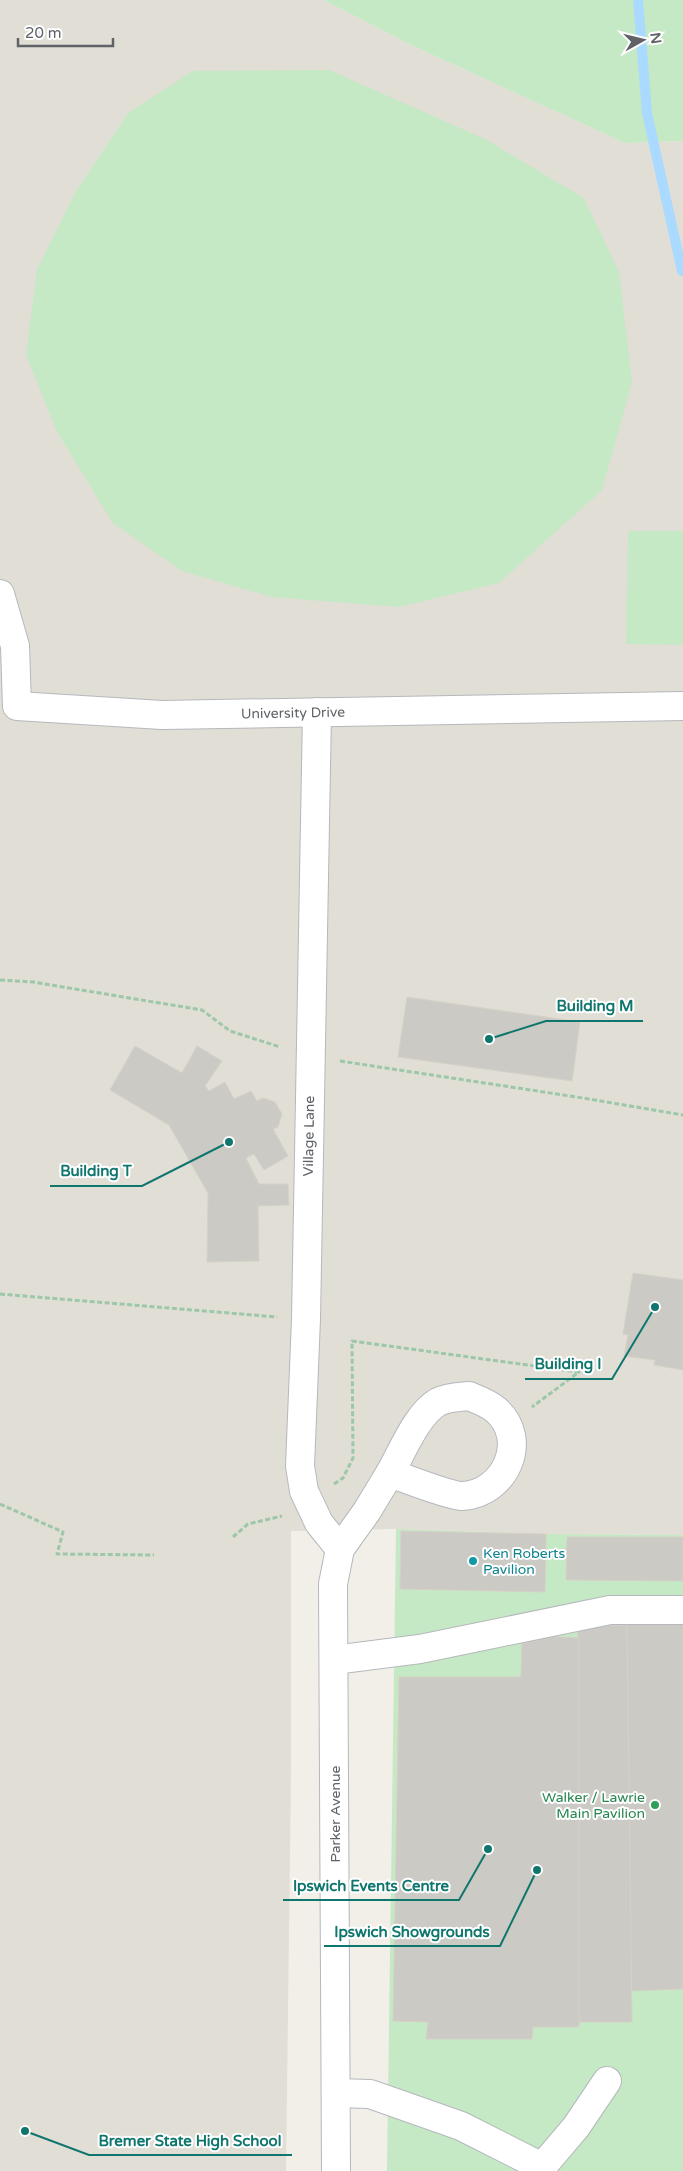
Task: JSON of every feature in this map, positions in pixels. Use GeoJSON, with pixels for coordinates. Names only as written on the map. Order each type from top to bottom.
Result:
{"type":"FeatureCollection","features":[{"type":"Feature","properties":{"kind":"street","name":"University Drive"},"geometry":{"type":"LineString","coordinates":[[0,594],[15,646],[17,706],[162,715],[683,706]]}},
{"type":"Feature","properties":{"kind":"street","name":"Village Lane"},"geometry":{"type":"LineString","coordinates":[[317,712],[306,1319],[300,1466],[304,1491],[319,1523],[340,1549]]}},
{"type":"Feature","properties":{"kind":"street","name":"Parker Avenue"},"geometry":{"type":"LineString","coordinates":[[336,2171],[333,1584],[340,1549],[368,1511],[390,1473]]}},
{"type":"Feature","properties":{"kind":"street"},"geometry":{"type":"LineString","coordinates":[[334,1660],[420,1649],[610,1610],[683,1610]]}},
{"type":"Feature","properties":{"kind":"street"},"geometry":{"type":"LineString","coordinates":[[336,2092],[370,2094],[452,2123],[542,2169],[576,2127],[607,2081]]}},
{"type":"Feature","properties":{"kind":"path"},"geometry":{"type":"LineString","coordinates":[[0,980],[33,982],[202,1010],[230,1031],[311,1057],[683,1115]]}},
{"type":"Feature","properties":{"kind":"path"},"geometry":{"type":"LineString","coordinates":[[0,1294],[306,1319]]}},
{"type":"Feature","properties":{"kind":"path"},"geometry":{"type":"LineString","coordinates":[[0,1504],[63,1532],[56,1554],[154,1554]]}},
{"type":"Feature","properties":{"kind":"shaded area"},"geometry":{"type":"Polygon","coordinates":[[[0,0],[324,0],[409,44],[625,143],[683,141],[683,1535],[546,1534],[396,1529],[291,1531],[291,1773],[286,2171],[0,2171],[0,0]]]}},
{"type":"Feature","properties":{"kind":"green space"},"geometry":{"type":"Polygon","coordinates":[[[324,0],[683,0],[683,141],[625,143],[409,44],[324,0]]]}},
{"type":"Feature","properties":{"kind":"green space"},"geometry":{"type":"Polygon","coordinates":[[[329,70],[485,139],[584,198],[619,272],[632,382],[602,490],[499,583],[399,607],[272,597],[182,571],[113,523],[57,432],[26,355],[37,270],[76,191],[128,113],[193,71],[329,70]]]}},
{"type":"Feature","properties":{"kind":"green space"},"geometry":{"type":"Polygon","coordinates":[[[628,531],[683,531],[683,645],[626,644],[628,531]]]}},
{"type":"Feature","properties":{"kind":"green space"},"geometry":{"type":"Polygon","coordinates":[[[396,1529],[546,1534],[683,1535],[683,2171],[387,2171],[396,1529]]]}},
{"type":"Feature","properties":{"kind":"building"},"geometry":{"type":"Polygon","coordinates":[[[407,997],[580,1022],[572,1081],[398,1057],[407,997]]]}},
{"type":"Feature","properties":{"kind":"building"},"geometry":{"type":"Polygon","coordinates":[[[135,1046],[182,1073],[197,1046],[222,1061],[205,1086],[209,1091],[225,1082],[234,1099],[251,1091],[257,1101],[263,1098],[275,1102],[282,1114],[278,1127],[273,1129],[288,1156],[264,1170],[254,1154],[246,1158],[259,1184],[288,1184],[289,1205],[258,1206],[259,1261],[207,1262],[208,1193],[169,1125],[110,1090],[135,1046]]]}},
{"type":"Feature","properties":{"kind":"building"},"geometry":{"type":"Polygon","coordinates":[[[633,1273],[683,1280],[683,1370],[654,1365],[655,1360],[624,1356],[628,1335],[623,1334],[633,1273]]]}},
{"type":"Feature","properties":{"kind":"building","name":"Ken Roberts Pavilion"},"geometry":{"type":"Polygon","coordinates":[[[401,1531],[546,1534],[545,1592],[400,1589],[401,1531]]]}},
{"type":"Feature","properties":{"kind":"building"},"geometry":{"type":"Polygon","coordinates":[[[567,1537],[683,1537],[683,1581],[566,1580],[567,1537]]]}},
{"type":"Feature","properties":{"kind":"building","name":"Walker / Lawrie Main Pavilion"},"geometry":{"type":"Polygon","coordinates":[[[623,1620],[683,1621],[683,1989],[629,1991],[623,1620]]]}},
{"type":"Feature","properties":{"kind":"building"},"geometry":{"type":"Polygon","coordinates":[[[627,1625],[632,2022],[571,2022],[578,1626],[627,1625]]]}},
{"type":"Feature","properties":{"kind":"building"},"geometry":{"type":"Polygon","coordinates":[[[545,1636],[579,1638],[579,2027],[533,2027],[532,2039],[426,2039],[428,2022],[393,2021],[399,1677],[521,1677],[522,1644],[545,1636]]]}},
{"type":"Feature","properties":{"kind":"waterway"},"geometry":{"type":"LineString","coordinates":[[638,0],[647,113],[682,271]]}},
{"type":"Feature","properties":{"kind":"place","name":"Building M"},"geometry":{"type":"Point","coordinates":[489,1039]}},
{"type":"Feature","properties":{"kind":"place","name":"Building T"},"geometry":{"type":"Point","coordinates":[229,1142]}},
{"type":"Feature","properties":{"kind":"place","name":"Building I"},"geometry":{"type":"Point","coordinates":[655,1307]}},
{"type":"Feature","properties":{"kind":"place","name":"Ken Roberts Pavilion"},"geometry":{"type":"Point","coordinates":[473,1561]}},
{"type":"Feature","properties":{"kind":"place","name":"Walker / Lawrie Main Pavilion"},"geometry":{"type":"Point","coordinates":[655,1805]}},
{"type":"Feature","properties":{"kind":"place","name":"Ipswich Events Centre"},"geometry":{"type":"Point","coordinates":[488,1849]}},
{"type":"Feature","properties":{"kind":"place","name":"Ipswich Showgrounds"},"geometry":{"type":"Point","coordinates":[537,1870]}},
{"type":"Feature","properties":{"kind":"place","name":"Bremer State High School"},"geometry":{"type":"Point","coordinates":[25,2131]}}]}
